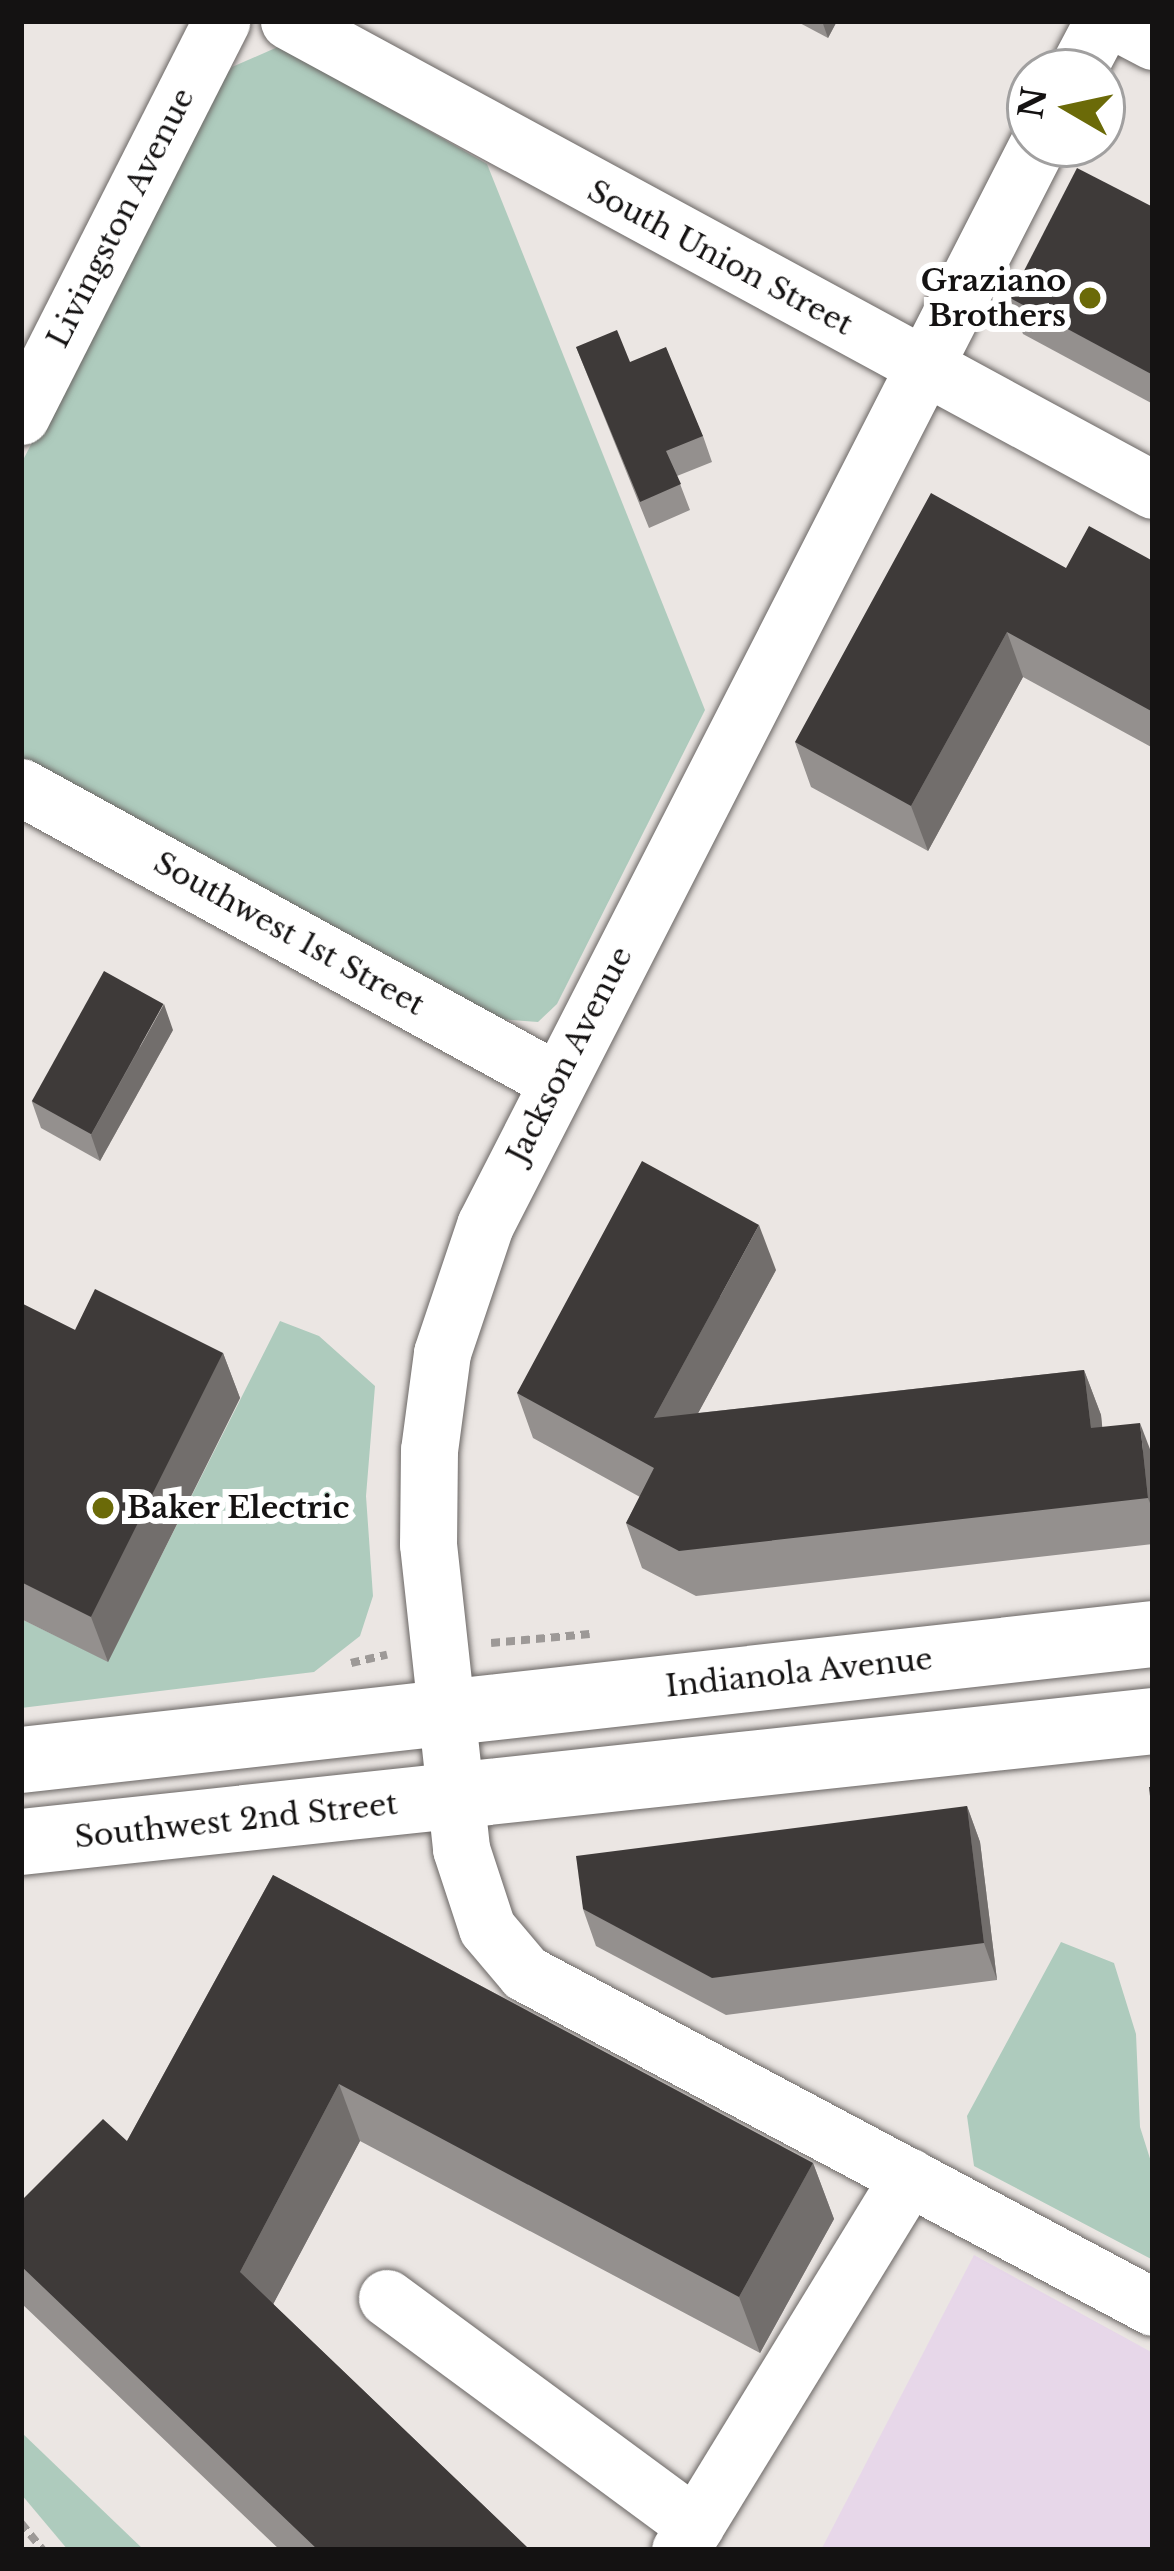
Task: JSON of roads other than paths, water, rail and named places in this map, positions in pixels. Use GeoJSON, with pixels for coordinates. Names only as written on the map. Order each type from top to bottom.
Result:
{"type":"FeatureCollection","features":[{"type":"Feature","properties":{"kind":"main road","name":"Indianola Avenue"},"geometry":{"type":"LineString","coordinates":[[446,1713],[1153,1634]]}},
{"type":"Feature","properties":{"kind":"main road"},"geometry":{"type":"LineString","coordinates":[[21,1760],[446,1713]]}},
{"type":"Feature","properties":{"kind":"main road"},"geometry":{"type":"LineString","coordinates":[[452,1799],[1153,1721]]}},
{"type":"Feature","properties":{"kind":"main road","name":"Southwest 2nd Street"},"geometry":{"type":"LineString","coordinates":[[21,1842],[452,1799]]}},
{"type":"Feature","properties":{"kind":"street","name":"Livingston Avenue"},"geometry":{"type":"LineString","coordinates":[[21,416],[221,21]]}},
{"type":"Feature","properties":{"kind":"street","name":"South Union Street"},"geometry":{"type":"LineString","coordinates":[[289,21],[1153,490]]}},
{"type":"Feature","properties":{"kind":"street"},"geometry":{"type":"LineString","coordinates":[[1089,48],[1103,21]]}},
{"type":"Feature","properties":{"kind":"street"},"geometry":{"type":"LineString","coordinates":[[1115,21],[1153,41]]}},
{"type":"Feature","properties":{"kind":"street","name":"Jackson Avenue"},"geometry":{"type":"LineString","coordinates":[[909,2176],[525,1972],[487,1928],[452,1799],[428,1528],[436,1385],[468,1266],[557,1081],[1025,168]]}},
{"type":"Feature","properties":{"kind":"street","name":"Southwest 1st Street"},"geometry":{"type":"LineString","coordinates":[[21,787],[557,1081]]}},
{"type":"Feature","properties":{"kind":"street"},"geometry":{"type":"LineString","coordinates":[[386,2298],[687,2538],[909,2176],[1153,2307]]}},
{"type":"Feature","properties":{"kind":"place","name":"Graziano Brothers"},"geometry":{"type":"Point","coordinates":[1090,298]}},
{"type":"Feature","properties":{"kind":"place","name":"Baker Electric"},"geometry":{"type":"Point","coordinates":[103,1508]}}]}
